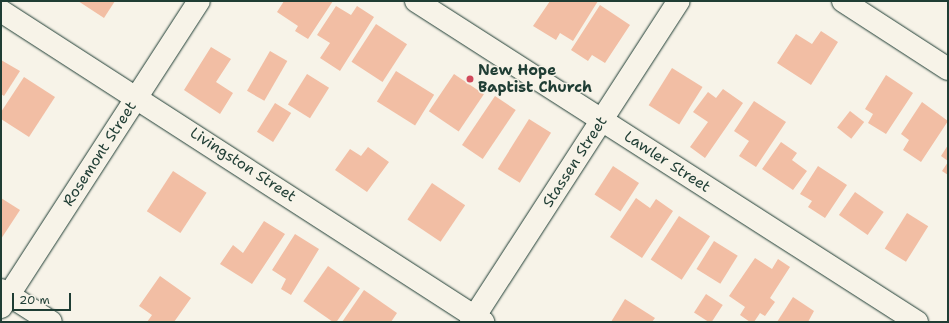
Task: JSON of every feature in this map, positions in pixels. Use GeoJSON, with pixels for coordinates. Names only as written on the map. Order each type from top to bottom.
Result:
{"type":"FeatureCollection","features":[{"type":"Feature","properties":{"kind":"street","name":"Rosemont Street"},"geometry":{"type":"LineString","coordinates":[[4,297],[199,1]]}},
{"type":"Feature","properties":{"kind":"street","name":"Lawler Street"},"geometry":{"type":"LineString","coordinates":[[416,1],[917,322]]}},
{"type":"Feature","properties":{"kind":"street","name":"Stassen Street"},"geometry":{"type":"LineString","coordinates":[[476,320],[679,1]]}},
{"type":"Feature","properties":{"kind":"street"},"geometry":{"type":"LineString","coordinates":[[843,1],[948,69]]}},
{"type":"Feature","properties":{"kind":"street","name":"Livingston Street"},"geometry":{"type":"LineString","coordinates":[[1,10],[137,96],[476,320]]}},
{"type":"Feature","properties":{"kind":"street"},"geometry":{"type":"LineString","coordinates":[[4,297],[51,322]]}},
{"type":"Feature","properties":{"kind":"building"},"geometry":{"type":"Polygon","coordinates":[[[78,1],[115,1],[104,18],[78,1]]]}},
{"type":"Feature","properties":{"kind":"building"},"geometry":{"type":"Polygon","coordinates":[[[284,1],[333,1],[308,39],[295,31],[298,26],[277,12],[284,1]]]}},
{"type":"Feature","properties":{"kind":"building"},"geometry":{"type":"Polygon","coordinates":[[[550,1],[598,1],[573,41],[560,33],[556,40],[533,26],[550,1]]]}},
{"type":"Feature","properties":{"kind":"building"},"geometry":{"type":"Polygon","coordinates":[[[600,5],[630,25],[605,63],[592,55],[588,61],[571,50],[600,5]]]}},
{"type":"Feature","properties":{"kind":"building"},"geometry":{"type":"Polygon","coordinates":[[[336,6],[351,15],[357,6],[374,17],[340,71],[320,58],[330,43],[317,35],[336,6]]]}},
{"type":"Feature","properties":{"kind":"building"},"geometry":{"type":"Polygon","coordinates":[[[376,24],[407,44],[383,82],[351,62],[376,24]]]}},
{"type":"Feature","properties":{"kind":"building"},"geometry":{"type":"Polygon","coordinates":[[[821,31],[838,42],[811,85],[777,63],[796,34],[812,44],[821,31]]]}},
{"type":"Feature","properties":{"kind":"building"},"geometry":{"type":"Polygon","coordinates":[[[211,47],[231,59],[216,82],[233,93],[220,114],[184,90],[211,47]]]}},
{"type":"Feature","properties":{"kind":"building"},"geometry":{"type":"Polygon","coordinates":[[[270,51],[287,61],[264,101],[247,91],[270,51]]]}},
{"type":"Feature","properties":{"kind":"building"},"geometry":{"type":"Polygon","coordinates":[[[1,60],[20,71],[4,96],[1,94],[1,60]]]}},
{"type":"Feature","properties":{"kind":"building"},"geometry":{"type":"Polygon","coordinates":[[[672,68],[703,87],[679,124],[649,105],[672,68]]]}},
{"type":"Feature","properties":{"kind":"building"},"geometry":{"type":"Polygon","coordinates":[[[396,71],[434,95],[415,125],[377,102],[396,71]]]}},
{"type":"Feature","properties":{"kind":"building"},"geometry":{"type":"Polygon","coordinates":[[[307,74],[329,88],[310,118],[288,105],[307,74]]]}},
{"type":"Feature","properties":{"kind":"building"},"geometry":{"type":"Polygon","coordinates":[[[454,74],[484,94],[459,131],[429,111],[454,74]]]}},
{"type":"Feature","properties":{"kind":"building"},"geometry":{"type":"Polygon","coordinates":[[[886,75],[913,93],[886,134],[868,123],[873,114],[865,109],[886,75]]]}},
{"type":"Feature","properties":{"kind":"building"},"geometry":{"type":"Polygon","coordinates":[[[24,77],[55,97],[29,137],[1,119],[1,112],[24,77]]]}},
{"type":"Feature","properties":{"kind":"building"},"geometry":{"type":"Polygon","coordinates":[[[723,89],[743,103],[705,158],[690,147],[708,122],[693,112],[708,92],[716,98],[723,89]]]}},
{"type":"Feature","properties":{"kind":"building"},"geometry":{"type":"Polygon","coordinates":[[[495,96],[516,110],[483,159],[462,145],[495,96]]]}},
{"type":"Feature","properties":{"kind":"building"},"geometry":{"type":"Polygon","coordinates":[[[754,101],[786,122],[756,167],[739,156],[749,141],[734,131],[754,101]]]}},
{"type":"Feature","properties":{"kind":"building"},"geometry":{"type":"Polygon","coordinates":[[[922,102],[948,121],[921,162],[903,150],[909,140],[901,134],[922,102]]]}},
{"type":"Feature","properties":{"kind":"building"},"geometry":{"type":"Polygon","coordinates":[[[275,103],[291,113],[273,142],[257,132],[275,103]]]}},
{"type":"Feature","properties":{"kind":"building"},"geometry":{"type":"Polygon","coordinates":[[[850,111],[864,122],[851,139],[837,128],[850,111]]]}},
{"type":"Feature","properties":{"kind":"building"},"geometry":{"type":"Polygon","coordinates":[[[529,119],[551,133],[520,183],[498,169],[529,119]]]}},
{"type":"Feature","properties":{"kind":"building"},"geometry":{"type":"Polygon","coordinates":[[[781,142],[797,153],[792,160],[807,171],[793,190],[762,169],[781,142]]]}},
{"type":"Feature","properties":{"kind":"building"},"geometry":{"type":"Polygon","coordinates":[[[948,145],[948,161],[941,156],[948,145]]]}},
{"type":"Feature","properties":{"kind":"building"},"geometry":{"type":"Polygon","coordinates":[[[368,147],[389,162],[367,192],[335,170],[350,149],[361,156],[368,147]]]}},
{"type":"Feature","properties":{"kind":"building"},"geometry":{"type":"Polygon","coordinates":[[[948,162],[948,175],[942,171],[948,162]]]}},
{"type":"Feature","properties":{"kind":"building"},"geometry":{"type":"Polygon","coordinates":[[[613,166],[639,183],[620,211],[594,195],[613,166]]]}},
{"type":"Feature","properties":{"kind":"building"},"geometry":{"type":"Polygon","coordinates":[[[818,166],[847,185],[825,218],[808,207],[812,201],[800,194],[818,166]]]}},
{"type":"Feature","properties":{"kind":"building"},"geometry":{"type":"Polygon","coordinates":[[[173,171],[207,193],[180,233],[147,211],[173,171]]]}},
{"type":"Feature","properties":{"kind":"building"},"geometry":{"type":"Polygon","coordinates":[[[432,183],[465,205],[441,242],[407,219],[432,183]]]}},
{"type":"Feature","properties":{"kind":"building"},"geometry":{"type":"Polygon","coordinates":[[[855,192],[884,212],[868,235],[839,215],[855,192]]]}},
{"type":"Feature","properties":{"kind":"building"},"geometry":{"type":"Polygon","coordinates":[[[1,198],[20,210],[1,239],[1,198]]]}},
{"type":"Feature","properties":{"kind":"building"},"geometry":{"type":"Polygon","coordinates":[[[636,198],[650,208],[656,199],[673,211],[642,258],[610,237],[636,198]]]}},
{"type":"Feature","properties":{"kind":"building"},"geometry":{"type":"Polygon","coordinates":[[[907,213],[928,226],[906,262],[885,249],[907,213]]]}},
{"type":"Feature","properties":{"kind":"building"},"geometry":{"type":"Polygon","coordinates":[[[679,216],[710,236],[682,280],[651,260],[679,216]]]}},
{"type":"Feature","properties":{"kind":"building"},"geometry":{"type":"Polygon","coordinates":[[[264,221],[285,234],[252,284],[220,264],[233,245],[243,253],[264,221]]]}},
{"type":"Feature","properties":{"kind":"building"},"geometry":{"type":"Polygon","coordinates":[[[295,234],[319,249],[291,295],[281,289],[286,279],[272,270],[295,234]]]}},
{"type":"Feature","properties":{"kind":"building"},"geometry":{"type":"Polygon","coordinates":[[[714,241],[738,256],[720,284],[697,269],[714,241]]]}},
{"type":"Feature","properties":{"kind":"building"},"geometry":{"type":"Polygon","coordinates":[[[755,258],[772,269],[778,259],[790,267],[770,298],[775,302],[765,316],[760,313],[754,322],[750,322],[740,315],[745,307],[729,296],[755,258]]]}},
{"type":"Feature","properties":{"kind":"building"},"geometry":{"type":"Polygon","coordinates":[[[328,266],[360,288],[336,322],[333,322],[303,301],[328,266]]]}},
{"type":"Feature","properties":{"kind":"building"},"geometry":{"type":"Polygon","coordinates":[[[160,276],[191,298],[174,322],[147,322],[152,315],[139,306],[160,276]]]}},
{"type":"Feature","properties":{"kind":"building"},"geometry":{"type":"Polygon","coordinates":[[[364,290],[397,313],[391,322],[342,322],[364,290]]]}},
{"type":"Feature","properties":{"kind":"building"},"geometry":{"type":"Polygon","coordinates":[[[706,294],[723,305],[712,322],[709,322],[694,312],[706,294]]]}},
{"type":"Feature","properties":{"kind":"building"},"geometry":{"type":"Polygon","coordinates":[[[793,297],[814,311],[808,322],[777,322],[793,297]]]}},
{"type":"Feature","properties":{"kind":"building"},"geometry":{"type":"Polygon","coordinates":[[[625,299],[655,318],[652,322],[611,322],[625,299]]]}},
{"type":"Feature","properties":{"kind":"place","name":"New Hope Baptist Church"},"geometry":{"type":"Point","coordinates":[470,79]}}]}
